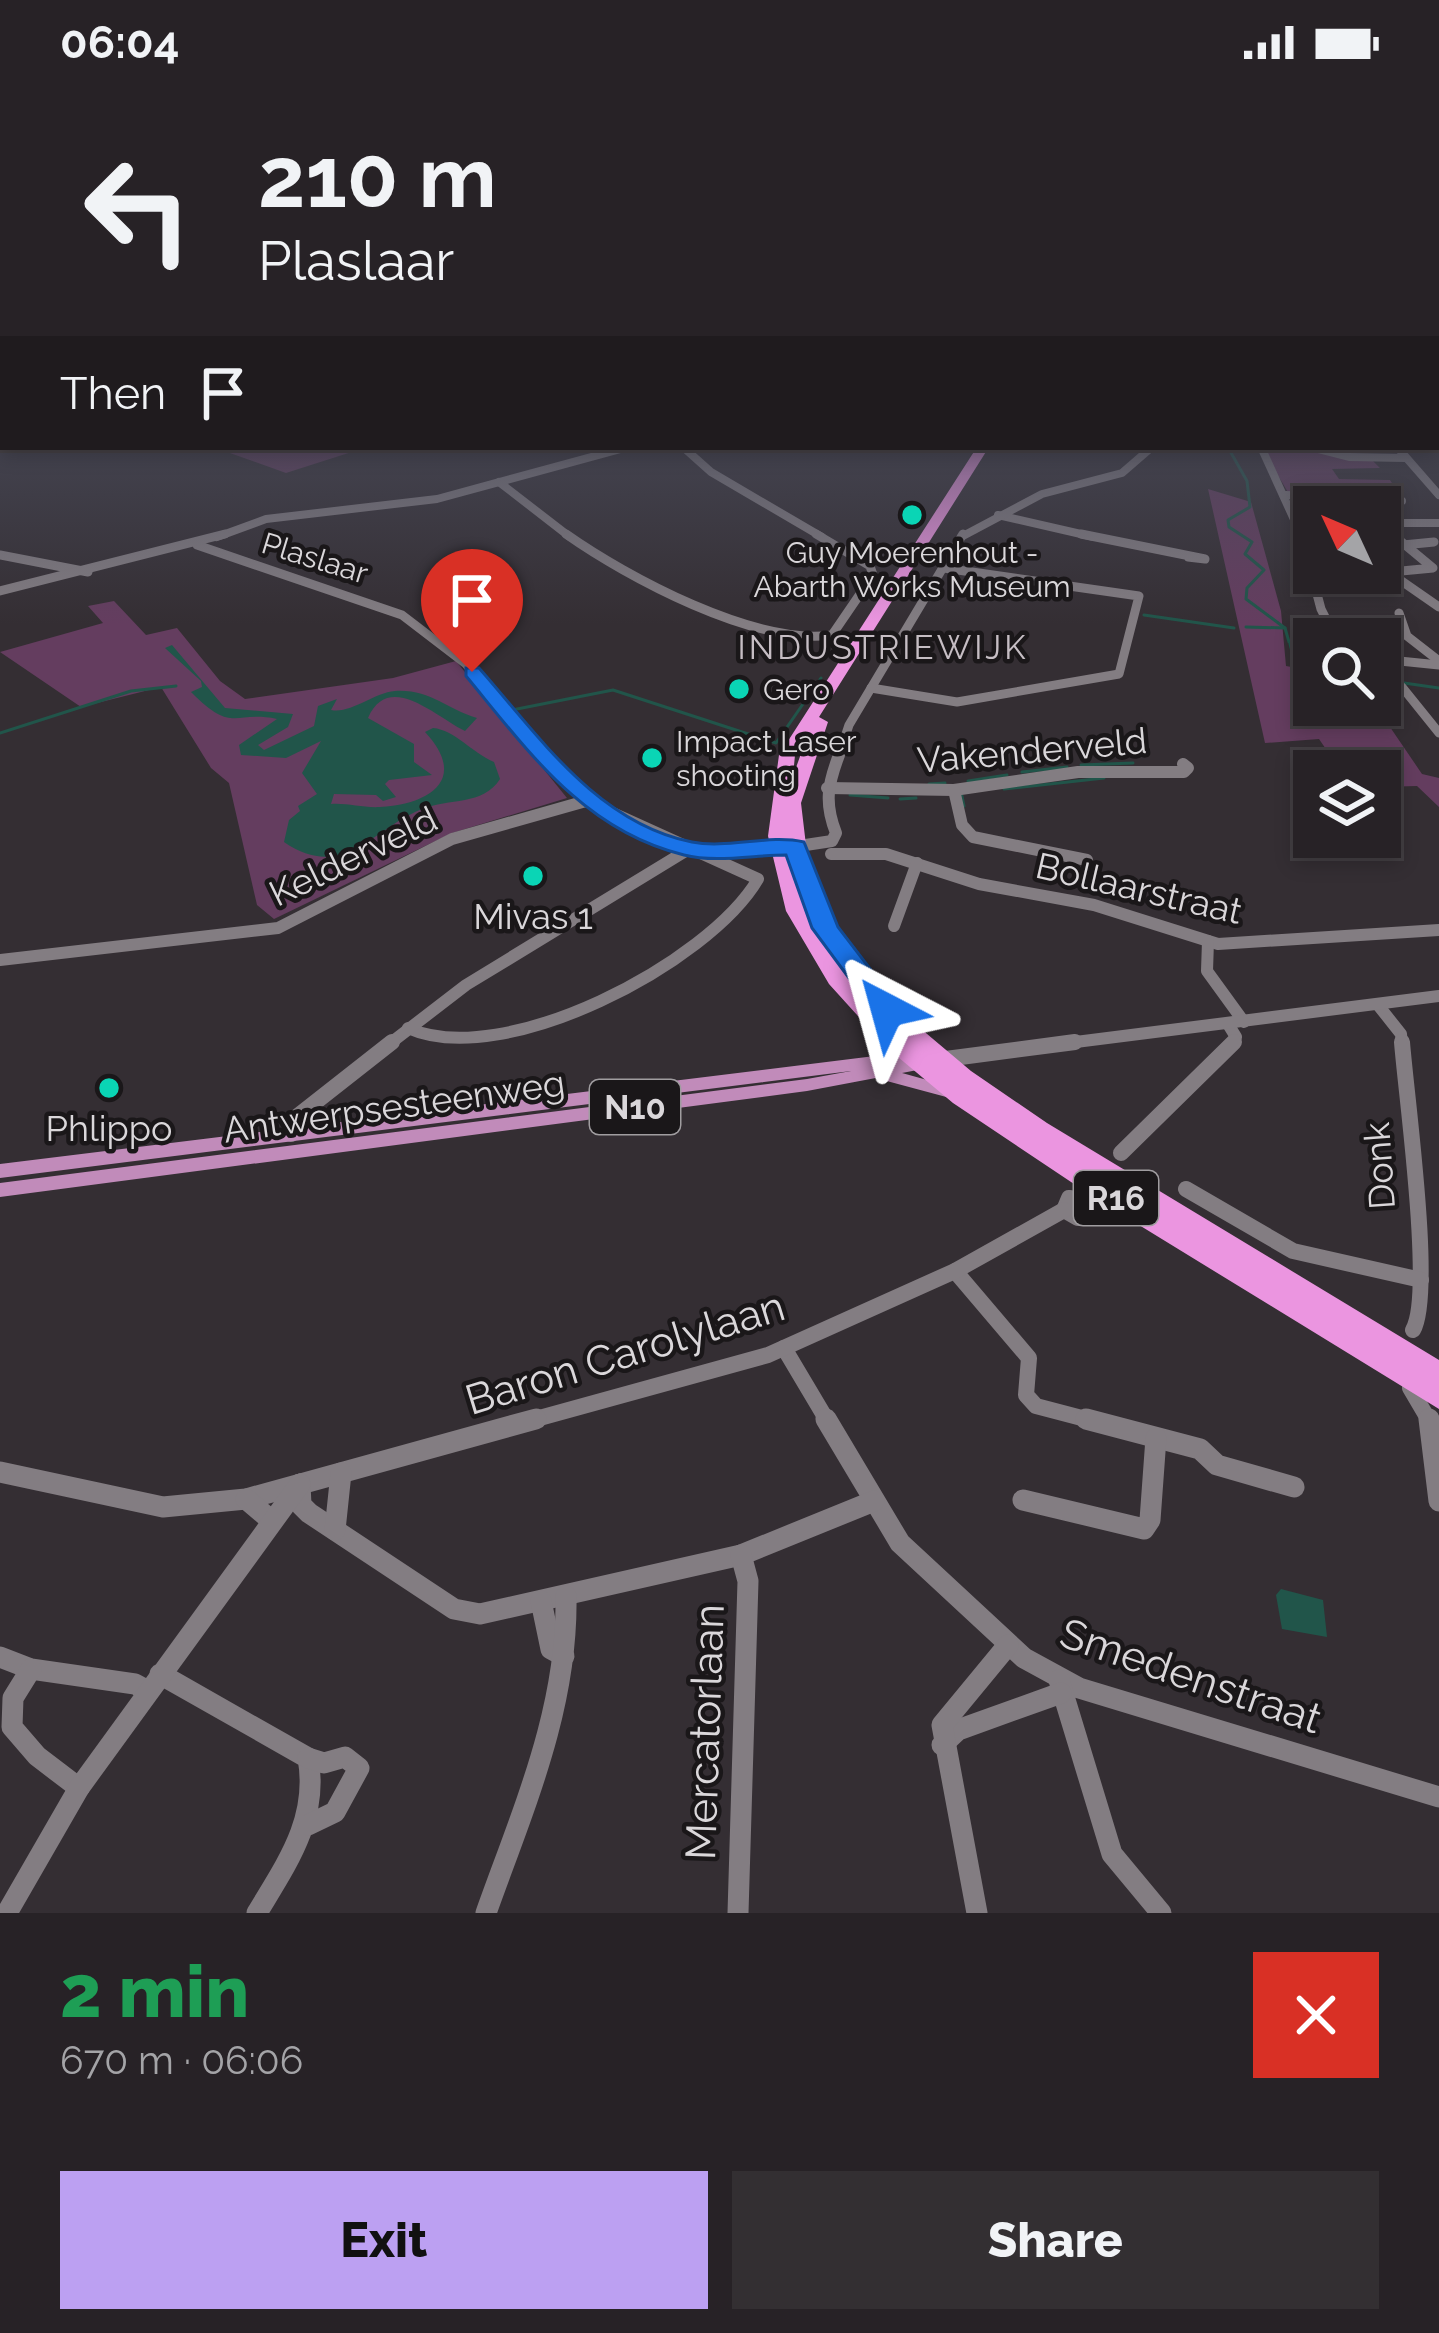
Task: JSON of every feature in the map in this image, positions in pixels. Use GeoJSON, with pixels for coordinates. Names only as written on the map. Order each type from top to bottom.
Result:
{"type":"FeatureCollection","features":[{"type":"Feature","properties":{"kind":"highway","name":"R16"},"geometry":{"type":"LineString","coordinates":[[980,452],[794,738],[778,786],[789,890],[811,936],[878,1027],[922,1061],[991,1099],[1437,1380]]}},
{"type":"Feature","properties":{"kind":"highway","name":"R16"},"geometry":{"type":"LineString","coordinates":[[991,452],[809,742],[787,848],[837,948],[902,1027],[922,1061],[952,1093],[1382,1362],[1437,1380]]}},
{"type":"Feature","properties":{"kind":"main road"},"geometry":{"type":"LineString","coordinates":[[878,1027],[871,1068],[952,1093]]}},
{"type":"Feature","properties":{"kind":"main road","name":"Antwerpsesteenweg"},"geometry":{"type":"LineString","coordinates":[[0,1171],[265,1136],[523,1113],[922,1061]]}},
{"type":"Feature","properties":{"kind":"main road","name":"Antwerpsesteenweg"},"geometry":{"type":"LineString","coordinates":[[0,1190],[262,1159],[523,1113],[827,1068],[871,1068]]}},
{"type":"Feature","properties":{"kind":"main road"},"geometry":{"type":"LineString","coordinates":[[262,1159],[281,1145],[265,1136]]}},
{"type":"Feature","properties":{"kind":"street"},"geometry":{"type":"LineString","coordinates":[[0,591],[93,573],[280,516],[437,499],[608,452]]}},
{"type":"Feature","properties":{"kind":"street"},"geometry":{"type":"LineString","coordinates":[[499,482],[585,553],[653,592],[750,623],[832,635],[872,575],[870,566],[711,472],[689,452]]}},
{"type":"Feature","properties":{"kind":"street"},"geometry":{"type":"LineString","coordinates":[[787,848],[825,844],[835,837],[827,788],[849,725],[964,533],[1054,490],[1122,473],[1146,452]]}},
{"type":"Feature","properties":{"kind":"street"},"geometry":{"type":"LineString","coordinates":[[1264,452],[1293,514]]}},
{"type":"Feature","properties":{"kind":"street"},"geometry":{"type":"LineString","coordinates":[[1331,452],[1405,458]]}},
{"type":"Feature","properties":{"kind":"street"},"geometry":{"type":"LineString","coordinates":[[1400,452],[1439,495]]}},
{"type":"Feature","properties":{"kind":"street"},"geometry":{"type":"LineString","coordinates":[[1424,476],[1439,475]]}},
{"type":"Feature","properties":{"kind":"street"},"geometry":{"type":"LineString","coordinates":[[1286,495],[1402,501]]}},
{"type":"Feature","properties":{"kind":"street"},"geometry":{"type":"LineString","coordinates":[[998,515],[1188,557]]}},
{"type":"Feature","properties":{"kind":"street"},"geometry":{"type":"LineString","coordinates":[[1401,524],[1439,523]]}},
{"type":"Feature","properties":{"kind":"street"},"geometry":{"type":"LineString","coordinates":[[1403,545],[1434,542]]}},
{"type":"Feature","properties":{"kind":"street","name":"Plaslaar"},"geometry":{"type":"LineString","coordinates":[[197,545],[402,615],[466,664],[586,801],[759,883],[743,905],[696,945],[522,1032],[483,1037],[408,1028]]}},
{"type":"Feature","properties":{"kind":"street"},"geometry":{"type":"LineString","coordinates":[[1403,545],[1434,566]]}},
{"type":"Feature","properties":{"kind":"street"},"geometry":{"type":"LineString","coordinates":[[0,554],[93,573]]}},
{"type":"Feature","properties":{"kind":"street"},"geometry":{"type":"LineString","coordinates":[[1401,571],[1434,566]]}},
{"type":"Feature","properties":{"kind":"street"},"geometry":{"type":"LineString","coordinates":[[871,688],[957,702],[1119,674],[1139,596],[944,568]]}},
{"type":"Feature","properties":{"kind":"street"},"geometry":{"type":"LineString","coordinates":[[1401,582],[1436,609]]}},
{"type":"Feature","properties":{"kind":"street"},"geometry":{"type":"LineString","coordinates":[[1399,613],[1406,636],[1439,663]]}},
{"type":"Feature","properties":{"kind":"street"},"geometry":{"type":"LineString","coordinates":[[1401,660],[1439,663]]}},
{"type":"Feature","properties":{"kind":"street"},"geometry":{"type":"LineString","coordinates":[[1402,686],[1439,733]]}},
{"type":"Feature","properties":{"kind":"street"},"geometry":{"type":"LineString","coordinates":[[1421,710],[1439,711]]}},
{"type":"Feature","properties":{"kind":"street","name":"Vakenderveld"},"geometry":{"type":"LineString","coordinates":[[827,788],[954,790],[1078,772],[1171,768]]}},
{"type":"Feature","properties":{"kind":"street"},"geometry":{"type":"LineString","coordinates":[[954,790],[962,825],[973,837],[1087,860]]}},
{"type":"Feature","properties":{"kind":"street","name":"Kelderveld"},"geometry":{"type":"LineString","coordinates":[[0,960],[278,928],[439,845],[586,801]]}},
{"type":"Feature","properties":{"kind":"street","name":"Plaslaar"},"geometry":{"type":"LineString","coordinates":[[689,849],[787,848]]}},
{"type":"Feature","properties":{"kind":"street"},"geometry":{"type":"LineString","coordinates":[[291,1134],[294,1119],[466,985],[689,849]]}},
{"type":"Feature","properties":{"kind":"street","name":"Bollaarstraat"},"geometry":{"type":"LineString","coordinates":[[831,854],[886,854],[979,884],[1094,905],[1229,946],[1439,930]]}},
{"type":"Feature","properties":{"kind":"street"},"geometry":{"type":"LineString","coordinates":[[894,926],[917,863]]}},
{"type":"Feature","properties":{"kind":"street"},"geometry":{"type":"LineString","coordinates":[[1121,1153],[1233,1047],[1236,1023],[1207,970],[1208,941]]}},
{"type":"Feature","properties":{"kind":"street","name":"Antwerpsesteenweg"},"geometry":{"type":"LineString","coordinates":[[922,1061],[1439,997]]}},
{"type":"Feature","properties":{"kind":"street","name":"Donk"},"geometry":{"type":"LineString","coordinates":[[1378,1004],[1402,1034],[1420,1280],[1419,1320],[1413,1330]]}},
{"type":"Feature","properties":{"kind":"street"},"geometry":{"type":"LineString","coordinates":[[986,1053],[975,1073],[991,1099]]}},
{"type":"Feature","properties":{"kind":"street"},"geometry":{"type":"LineString","coordinates":[[1186,1189],[1293,1251],[1420,1280]]}},
{"type":"Feature","properties":{"kind":"street","name":"Baron Carolylaan"},"geometry":{"type":"LineString","coordinates":[[0,1472],[163,1508],[246,1499],[784,1348],[955,1271],[1064,1210]]}},
{"type":"Feature","properties":{"kind":"street"},"geometry":{"type":"LineString","coordinates":[[955,1271],[1029,1358],[1026,1395],[1036,1406],[1200,1448],[1222,1467],[1294,1487]]}},
{"type":"Feature","properties":{"kind":"street","name":"Smedenstraat"},"geometry":{"type":"LineString","coordinates":[[784,1348],[874,1501],[919,1564],[1060,1687],[1439,1796]]}},
{"type":"Feature","properties":{"kind":"street"},"geometry":{"type":"LineString","coordinates":[[1382,1362],[1423,1400],[1436,1443],[1439,1501]]}},
{"type":"Feature","properties":{"kind":"street"},"geometry":{"type":"LineString","coordinates":[[1022,1500],[1144,1529],[1150,1520],[1156,1438]]}},
{"type":"Feature","properties":{"kind":"street"},"geometry":{"type":"LineString","coordinates":[[335,1531],[341,1473]]}},
{"type":"Feature","properties":{"kind":"street"},"geometry":{"type":"LineString","coordinates":[[300,1484],[301,1505],[335,1531],[463,1612],[480,1614],[741,1555],[874,1501]]}},
{"type":"Feature","properties":{"kind":"street"},"geometry":{"type":"LineString","coordinates":[[7,1913],[79,1788],[300,1484]]}},
{"type":"Feature","properties":{"kind":"street"},"geometry":{"type":"LineString","coordinates":[[246,1499],[272,1521]]}},
{"type":"Feature","properties":{"kind":"street","name":"Mercatorlaan"},"geometry":{"type":"LineString","coordinates":[[738,1913],[748,1581],[741,1555]]}},
{"type":"Feature","properties":{"kind":"street"},"geometry":{"type":"LineString","coordinates":[[486,1913],[561,1690],[570,1640],[566,1596]]}},
{"type":"Feature","properties":{"kind":"street"},"geometry":{"type":"LineString","coordinates":[[541,1601],[551,1649],[564,1656]]}},
{"type":"Feature","properties":{"kind":"street"},"geometry":{"type":"LineString","coordinates":[[976,1913],[942,1725],[1008,1645]]}},
{"type":"Feature","properties":{"kind":"street"},"geometry":{"type":"LineString","coordinates":[[0,1657],[32,1669],[154,1683],[308,1758],[324,1763],[345,1756],[359,1768],[335,1812],[308,1825]]}},
{"type":"Feature","properties":{"kind":"street"},"geometry":{"type":"LineString","coordinates":[[32,1669],[13,1697],[11,1727],[37,1756],[79,1788]]}},
{"type":"Feature","properties":{"kind":"street"},"geometry":{"type":"LineString","coordinates":[[942,1745],[958,1730],[1060,1687],[1112,1853],[1161,1913]]}},
{"type":"Feature","properties":{"kind":"street"},"geometry":{"type":"LineString","coordinates":[[257,1913],[308,1825],[315,1784],[308,1758]]}},
{"type":"Feature","properties":{"kind":"shaded area"},"geometry":{"type":"Polygon","coordinates":[[[228,452],[351,452],[286,473],[228,452]]]}},
{"type":"Feature","properties":{"kind":"shaded area"},"geometry":{"type":"Polygon","coordinates":[[[1264,452],[1371,459],[1380,468],[1332,469],[1339,479],[1390,480],[1394,486],[1293,486],[1293,494],[1264,452]]]}},
{"type":"Feature","properties":{"kind":"shaded area"},"geometry":{"type":"Polygon","coordinates":[[[1208,489],[1251,502],[1281,611],[1286,666],[1293,667],[1293,726],[1389,726],[1422,774],[1439,778],[1439,807],[1417,786],[1401,786],[1401,750],[1327,750],[1319,739],[1265,743],[1208,489]]]}},
{"type":"Feature","properties":{"kind":"shaded area"},"geometry":{"type":"Polygon","coordinates":[[[114,601],[146,635],[177,628],[220,681],[245,699],[393,678],[456,661],[567,798],[452,833],[274,919],[257,905],[229,783],[211,768],[161,687],[81,707],[0,652],[103,623],[88,606],[114,601]]]}},
{"type":"Feature","properties":{"kind":"shaded area"},"geometry":{"type":"Polygon","coordinates":[[[172,645],[225,708],[293,714],[288,727],[258,745],[264,750],[314,726],[318,706],[337,699],[331,710],[407,691],[477,718],[465,731],[401,698],[377,704],[368,718],[414,744],[414,762],[432,775],[389,780],[385,784],[396,797],[383,801],[376,795],[334,794],[331,804],[380,807],[428,794],[443,775],[438,748],[425,732],[433,728],[494,762],[500,779],[484,794],[405,817],[358,848],[324,857],[305,853],[284,842],[289,820],[300,811],[298,806],[317,794],[302,773],[321,741],[286,758],[241,755],[239,745],[277,719],[216,713],[191,692],[202,687],[201,681],[165,648],[172,645]]]}},
{"type":"Feature","properties":{"kind":"shaded area"},"geometry":{"type":"Polygon","coordinates":[[[1281,1589],[1323,1600],[1327,1637],[1282,1629],[1276,1595],[1281,1589]]]}},
{"type":"Feature","properties":{"kind":"waterway"},"geometry":{"type":"LineString","coordinates":[[1231,452],[1247,481],[1250,507],[1228,520],[1229,527],[1252,542],[1245,554],[1264,570],[1247,588],[1246,599],[1285,628]]}},
{"type":"Feature","properties":{"kind":"waterway"},"geometry":{"type":"LineString","coordinates":[[1144,615],[1234,628]]}},
{"type":"Feature","properties":{"kind":"waterway"},"geometry":{"type":"LineString","coordinates":[[1246,627],[1285,628]]}},
{"type":"Feature","properties":{"kind":"waterway"},"geometry":{"type":"LineString","coordinates":[[1285,628],[1289,642]]}},
{"type":"Feature","properties":{"kind":"waterway"},"geometry":{"type":"LineString","coordinates":[[1290,644],[1293,656]]}},
{"type":"Feature","properties":{"kind":"waterway"},"geometry":{"type":"LineString","coordinates":[[512,710],[613,690],[776,743],[821,678]]}},
{"type":"Feature","properties":{"kind":"waterway"},"geometry":{"type":"LineString","coordinates":[[1404,683],[1439,688]]}},
{"type":"Feature","properties":{"kind":"waterway"},"geometry":{"type":"LineString","coordinates":[[0,733],[131,691],[176,686]]}},
{"type":"Feature","properties":{"kind":"waterway"},"geometry":{"type":"LineString","coordinates":[[1081,765],[1133,763]]}},
{"type":"Feature","properties":{"kind":"waterway"},"geometry":{"type":"LineString","coordinates":[[1022,772],[1067,767]]}},
{"type":"Feature","properties":{"kind":"waterway"},"geometry":{"type":"LineString","coordinates":[[968,781],[1007,775]]}},
{"type":"Feature","properties":{"kind":"waterway"},"geometry":{"type":"LineString","coordinates":[[1004,789],[1104,778]]}},
{"type":"Feature","properties":{"kind":"waterway"},"geometry":{"type":"LineString","coordinates":[[929,784],[945,783]]}},
{"type":"Feature","properties":{"kind":"waterway"},"geometry":{"type":"LineString","coordinates":[[850,795],[888,798]]}},
{"type":"Feature","properties":{"kind":"waterway"},"geometry":{"type":"LineString","coordinates":[[962,796],[964,806]]}},
{"type":"Feature","properties":{"kind":"waterway"},"geometry":{"type":"LineString","coordinates":[[900,799],[916,798]]}},
{"type":"Feature","properties":{"kind":"place","name":"Guy Moerenhout - Abarth Works Museum"},"geometry":{"type":"Point","coordinates":[912,515]}},
{"type":"Feature","properties":{"kind":"place","name":"Gero"},"geometry":{"type":"Point","coordinates":[739,689]}},
{"type":"Feature","properties":{"kind":"place","name":"Impact Laser shooting"},"geometry":{"type":"Point","coordinates":[652,758]}},
{"type":"Feature","properties":{"kind":"place","name":"Mivas 1"},"geometry":{"type":"Point","coordinates":[533,876]}},
{"type":"Feature","properties":{"kind":"place","name":"Phlippo"},"geometry":{"type":"Point","coordinates":[109,1088]}},
{"type":"Feature","properties":{"kind":"district","name":"INDUSTRIEWIJK"},"geometry":{"type":"Point","coordinates":[883,647]}},
{"type":"Feature","properties":{"kind":"route"},"geometry":{"type":"LineString","coordinates":[[472,672],[569,785],[608,814],[689,849],[796,847],[805,885],[825,928],[887,1010]]}}]}
